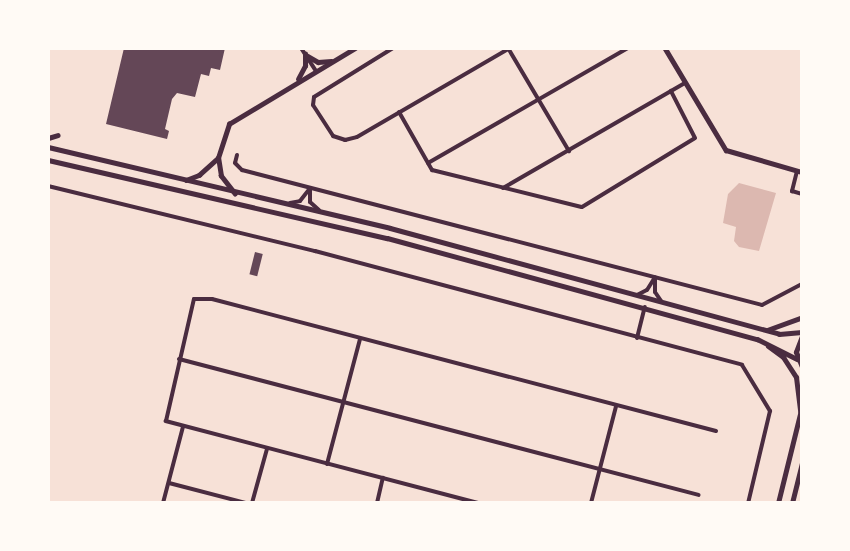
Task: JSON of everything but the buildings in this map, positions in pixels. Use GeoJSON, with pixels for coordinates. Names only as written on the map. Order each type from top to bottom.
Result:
{"type":"FeatureCollection","features":[{"type":"Feature","properties":{"kind":"main road"},"geometry":{"type":"LineString","coordinates":[[48,138],[58,135]]}},
{"type":"Feature","properties":{"kind":"main road"},"geometry":{"type":"LineString","coordinates":[[51,148],[65,164]]}},
{"type":"Feature","properties":{"kind":"main road"},"geometry":{"type":"LineString","coordinates":[[51,148],[326,214],[765,330],[802,334],[797,359]]}},
{"type":"Feature","properties":{"kind":"main road"},"geometry":{"type":"LineString","coordinates":[[48,160],[387,238],[645,307],[761,341],[797,359],[802,367]]}},
{"type":"Feature","properties":{"kind":"main road"},"geometry":{"type":"LineString","coordinates":[[765,330],[802,317]]}},
{"type":"Feature","properties":{"kind":"main road"},"geometry":{"type":"LineString","coordinates":[[761,341],[783,357],[792,369],[800,388],[801,410]]}},
{"type":"Feature","properties":{"kind":"street"},"geometry":{"type":"LineString","coordinates":[[301,48],[316,71]]}},
{"type":"Feature","properties":{"kind":"street"},"geometry":{"type":"LineString","coordinates":[[235,194],[221,176],[218,158],[229,124],[355,48]]}},
{"type":"Feature","properties":{"kind":"street"},"geometry":{"type":"LineString","coordinates":[[393,48],[319,91],[313,105],[333,136],[345,140],[399,112],[508,48],[569,151]]}},
{"type":"Feature","properties":{"kind":"street"},"geometry":{"type":"LineString","coordinates":[[428,163],[628,48]]}},
{"type":"Feature","properties":{"kind":"street"},"geometry":{"type":"LineString","coordinates":[[664,48],[726,150],[800,172],[792,191],[802,194]]}},
{"type":"Feature","properties":{"kind":"street"},"geometry":{"type":"LineString","coordinates":[[305,54],[318,62],[334,61]]}},
{"type":"Feature","properties":{"kind":"street"},"geometry":{"type":"LineString","coordinates":[[295,84],[305,66],[305,54]]}},
{"type":"Feature","properties":{"kind":"street"},"geometry":{"type":"LineString","coordinates":[[502,188],[685,83]]}},
{"type":"Feature","properties":{"kind":"street"},"geometry":{"type":"LineString","coordinates":[[399,112],[432,170],[582,207],[695,138],[671,92]]}},
{"type":"Feature","properties":{"kind":"street"},"geometry":{"type":"LineString","coordinates":[[237,155],[235,163],[242,170],[762,305],[802,284]]}},
{"type":"Feature","properties":{"kind":"street"},"geometry":{"type":"LineString","coordinates":[[181,181],[199,175],[218,158]]}},
{"type":"Feature","properties":{"kind":"street"},"geometry":{"type":"LineString","coordinates":[[48,186],[315,251],[744,366],[770,411],[748,503]]}},
{"type":"Feature","properties":{"kind":"street"},"geometry":{"type":"LineString","coordinates":[[282,204],[300,201],[310,188]]}},
{"type":"Feature","properties":{"kind":"street"},"geometry":{"type":"LineString","coordinates":[[310,188],[311,205],[326,214]]}},
{"type":"Feature","properties":{"kind":"street"},"geometry":{"type":"LineString","coordinates":[[636,295],[646,290],[655,277]]}},
{"type":"Feature","properties":{"kind":"street"},"geometry":{"type":"LineString","coordinates":[[655,277],[655,292],[662,301]]}},
{"type":"Feature","properties":{"kind":"street"},"geometry":{"type":"LineString","coordinates":[[478,503],[166,421],[194,299],[205,298],[716,431]]}},
{"type":"Feature","properties":{"kind":"street"},"geometry":{"type":"LineString","coordinates":[[637,338],[645,307]]}},
{"type":"Feature","properties":{"kind":"street"},"geometry":{"type":"LineString","coordinates":[[327,464],[360,339]]}},
{"type":"Feature","properties":{"kind":"street"},"geometry":{"type":"LineString","coordinates":[[179,359],[699,495]]}},
{"type":"Feature","properties":{"kind":"street"},"geometry":{"type":"LineString","coordinates":[[591,503],[616,406]]}},
{"type":"Feature","properties":{"kind":"street"},"geometry":{"type":"LineString","coordinates":[[778,503],[801,410]]}},
{"type":"Feature","properties":{"kind":"street"},"geometry":{"type":"LineString","coordinates":[[163,503],[183,427]]}},
{"type":"Feature","properties":{"kind":"street"},"geometry":{"type":"LineString","coordinates":[[252,503],[267,449]]}},
{"type":"Feature","properties":{"kind":"street"},"geometry":{"type":"LineString","coordinates":[[792,503],[802,463]]}},
{"type":"Feature","properties":{"kind":"street"},"geometry":{"type":"LineString","coordinates":[[377,503],[383,478]]}},
{"type":"Feature","properties":{"kind":"street"},"geometry":{"type":"LineString","coordinates":[[169,483],[246,503]]}},
{"type":"Feature","properties":{"kind":"shaded area"},"geometry":{"type":"Polygon","coordinates":[[[739,183],[776,193],[759,251],[739,247],[734,241],[736,227],[723,223],[728,194],[739,183]]]}}]}
